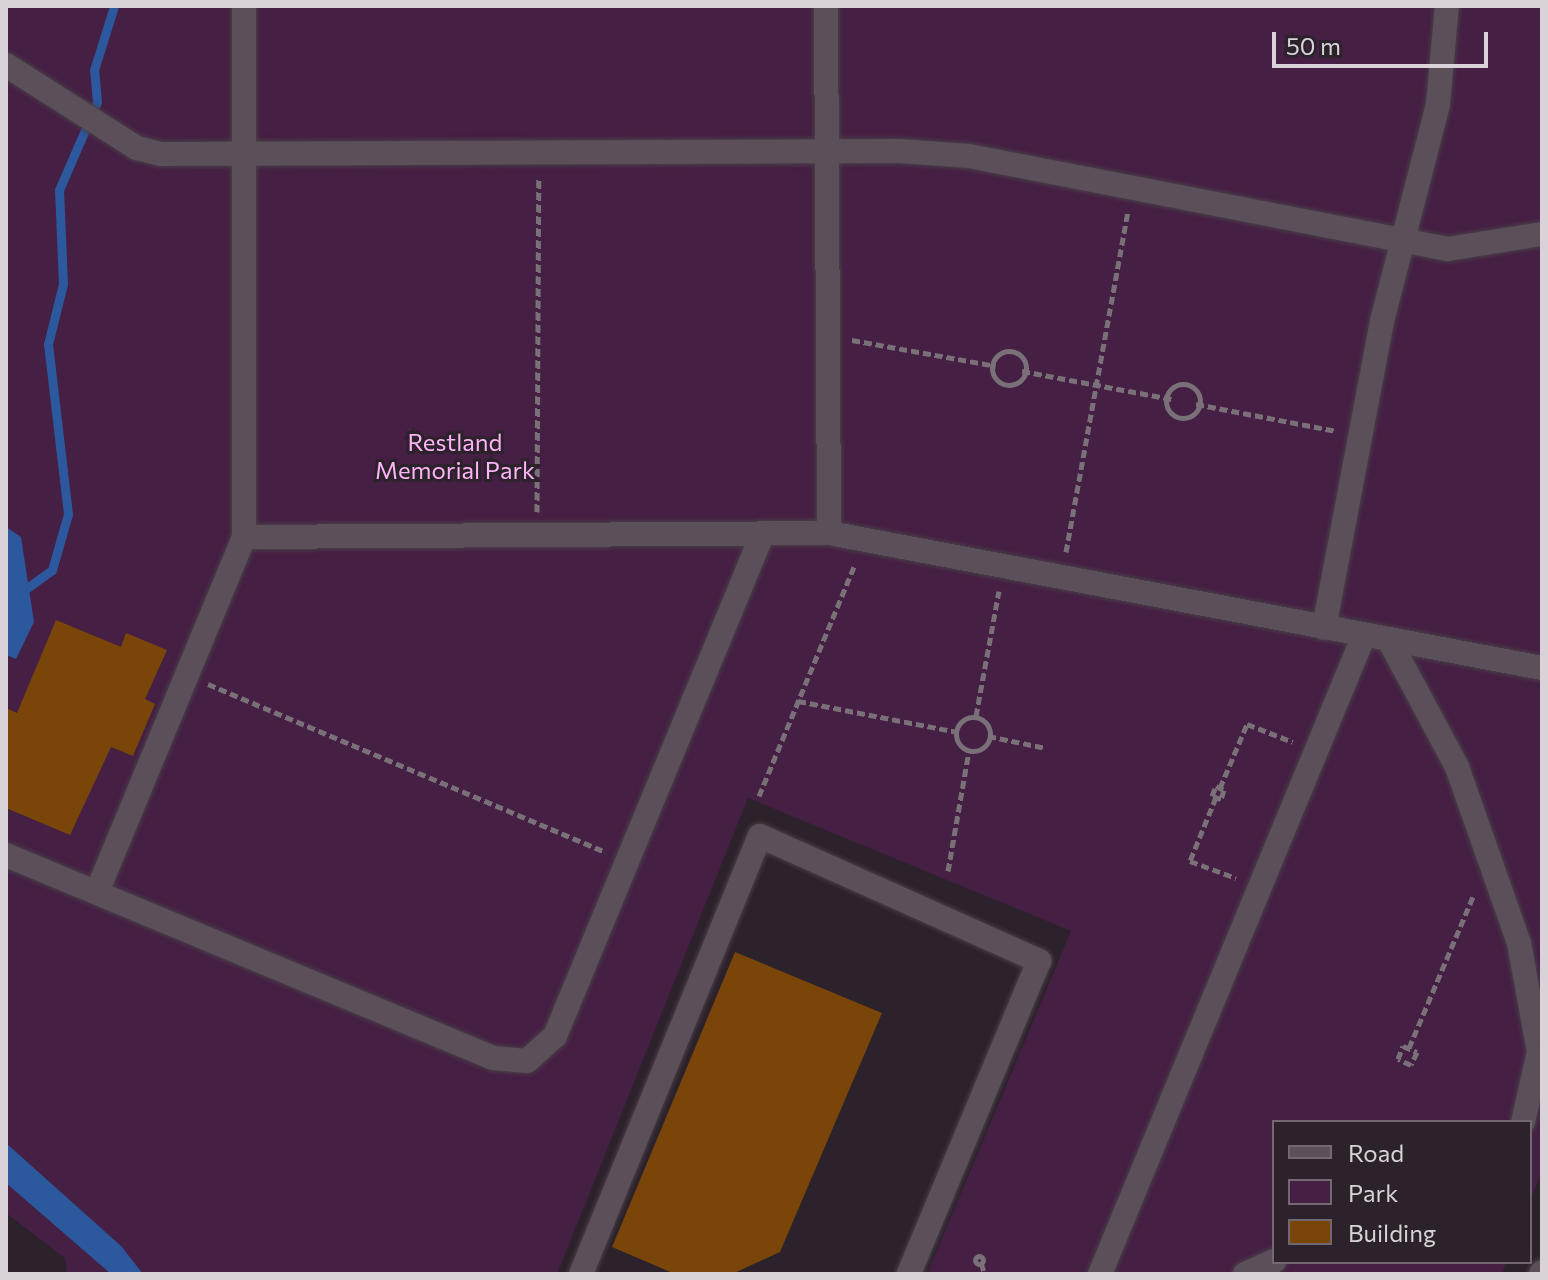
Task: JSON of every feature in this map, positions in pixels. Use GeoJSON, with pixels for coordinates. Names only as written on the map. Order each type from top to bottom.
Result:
{"type":"FeatureCollection","features":[{"type":"Feature","properties":{"kind":"lane"},"geometry":{"type":"LineString","coordinates":[[97,892],[244,537],[244,6]]}},
{"type":"Feature","properties":{"kind":"lane"},"geometry":{"type":"LineString","coordinates":[[826,6],[824,151],[829,533]]}},
{"type":"Feature","properties":{"kind":"lane"},"geometry":{"type":"LineString","coordinates":[[1324,628],[1360,436],[1403,238],[1438,104],[1447,6]]}},
{"type":"Feature","properties":{"kind":"lane"},"geometry":{"type":"LineString","coordinates":[[6,65],[148,153],[824,151],[969,156],[1462,250],[1542,234]]}},
{"type":"Feature","properties":{"kind":"lane"},"geometry":{"type":"LineString","coordinates":[[244,537],[829,533],[1542,668]]}},
{"type":"Feature","properties":{"kind":"lane"},"geometry":{"type":"LineString","coordinates":[[6,855],[515,1063],[539,1054],[555,1036],[762,535]]}},
{"type":"Feature","properties":{"kind":"lane"},"geometry":{"type":"LineString","coordinates":[[1100,1274],[1364,635]]}},
{"type":"Feature","properties":{"kind":"lane"},"geometry":{"type":"LineString","coordinates":[[1389,640],[1434,720],[1492,853],[1537,1023],[1537,1081],[1524,1120]]}},
{"type":"Feature","properties":{"kind":"lane"},"geometry":{"type":"LineString","coordinates":[[581,1274],[760,836],[1039,961],[909,1274]]}},
{"type":"Feature","properties":{"kind":"lane"},"geometry":{"type":"LineString","coordinates":[[1245,1274],[1272,1262]]}},
{"type":"Feature","properties":{"kind":"path"},"geometry":{"type":"LineString","coordinates":[[537,536],[539,153]]}},
{"type":"Feature","properties":{"kind":"path"},"geometry":{"type":"LineString","coordinates":[[1061,578],[1132,187]]}},
{"type":"Feature","properties":{"kind":"path"},"geometry":{"type":"LineString","coordinates":[[826,336],[996,366]]}},
{"type":"Feature","properties":{"kind":"path"},"geometry":{"type":"LineString","coordinates":[[1004,350],[1021,352],[1022,371],[1013,388],[998,384],[996,366],[1004,350]]}},
{"type":"Feature","properties":{"kind":"path"},"geometry":{"type":"LineString","coordinates":[[1022,371],[1171,399]]}},
{"type":"Feature","properties":{"kind":"path"},"geometry":{"type":"LineString","coordinates":[[1178,382],[1195,385],[1196,404],[1188,420],[1172,417],[1171,399],[1178,382]]}},
{"type":"Feature","properties":{"kind":"path"},"geometry":{"type":"LineString","coordinates":[[1196,404],[1360,436]]}},
{"type":"Feature","properties":{"kind":"path"},"geometry":{"type":"LineString","coordinates":[[759,796],[865,539]]}},
{"type":"Feature","properties":{"kind":"path"},"geometry":{"type":"LineString","coordinates":[[976,716],[1004,567]]}},
{"type":"Feature","properties":{"kind":"path"},"geometry":{"type":"LineString","coordinates":[[187,675],[628,861]]}},
{"type":"Feature","properties":{"kind":"path"},"geometry":{"type":"LineString","coordinates":[[798,701],[957,732]]}},
{"type":"Feature","properties":{"kind":"path"},"geometry":{"type":"LineString","coordinates":[[968,715],[976,716],[989,729],[977,752],[962,750],[957,732],[968,715]]}},
{"type":"Feature","properties":{"kind":"path"},"geometry":{"type":"LineString","coordinates":[[1247,883],[1190,861],[1216,797],[1247,724],[1303,746]]}},
{"type":"Feature","properties":{"kind":"path"},"geometry":{"type":"LineString","coordinates":[[988,736],[1046,748]]}},
{"type":"Feature","properties":{"kind":"path"},"geometry":{"type":"LineString","coordinates":[[948,871],[969,751]]}},
{"type":"Feature","properties":{"kind":"path"},"geometry":{"type":"LineString","coordinates":[[1409,1048],[1492,853]]}},
{"type":"Feature","properties":{"kind":"path"},"geometry":{"type":"LineString","coordinates":[[981,1263],[985,1274]]}},
{"type":"Feature","properties":{"kind":"green space","name":"Restland Memorial Park"},"geometry":{"type":"Polygon","coordinates":[[[6,6],[1542,6],[1542,1170],[1532,1196],[1532,1120],[1272,1120],[1272,1264],[1505,1264],[1502,1274],[927,1274],[1071,931],[748,798],[557,1274],[67,1274],[65,1258],[6,1213],[6,6]]]}},
{"type":"Feature","properties":{"kind":"water"},"geometry":{"type":"Polygon","coordinates":[[[6,527],[21,537],[34,622],[16,659],[6,655],[6,527]]]}},
{"type":"Feature","properties":{"kind":"water"},"geometry":{"type":"Polygon","coordinates":[[[6,1143],[121,1246],[143,1274],[111,1274],[6,1183],[6,1143]]]}},
{"type":"Feature","properties":{"kind":"building"},"geometry":{"type":"Polygon","coordinates":[[[56,620],[121,647],[126,633],[167,650],[145,699],[155,704],[133,756],[111,747],[70,835],[6,808],[6,708],[17,713],[56,620]]]}},
{"type":"Feature","properties":{"kind":"building"},"geometry":{"type":"Polygon","coordinates":[[[735,952],[882,1013],[780,1252],[732,1274],[675,1274],[612,1247],[735,952]]]}},
{"type":"Feature","properties":{"kind":"waterway"},"geometry":{"type":"LineString","coordinates":[[27,588],[52,570],[68,514],[48,344],[63,284],[59,190],[97,102],[94,70],[114,6]]}}]}
